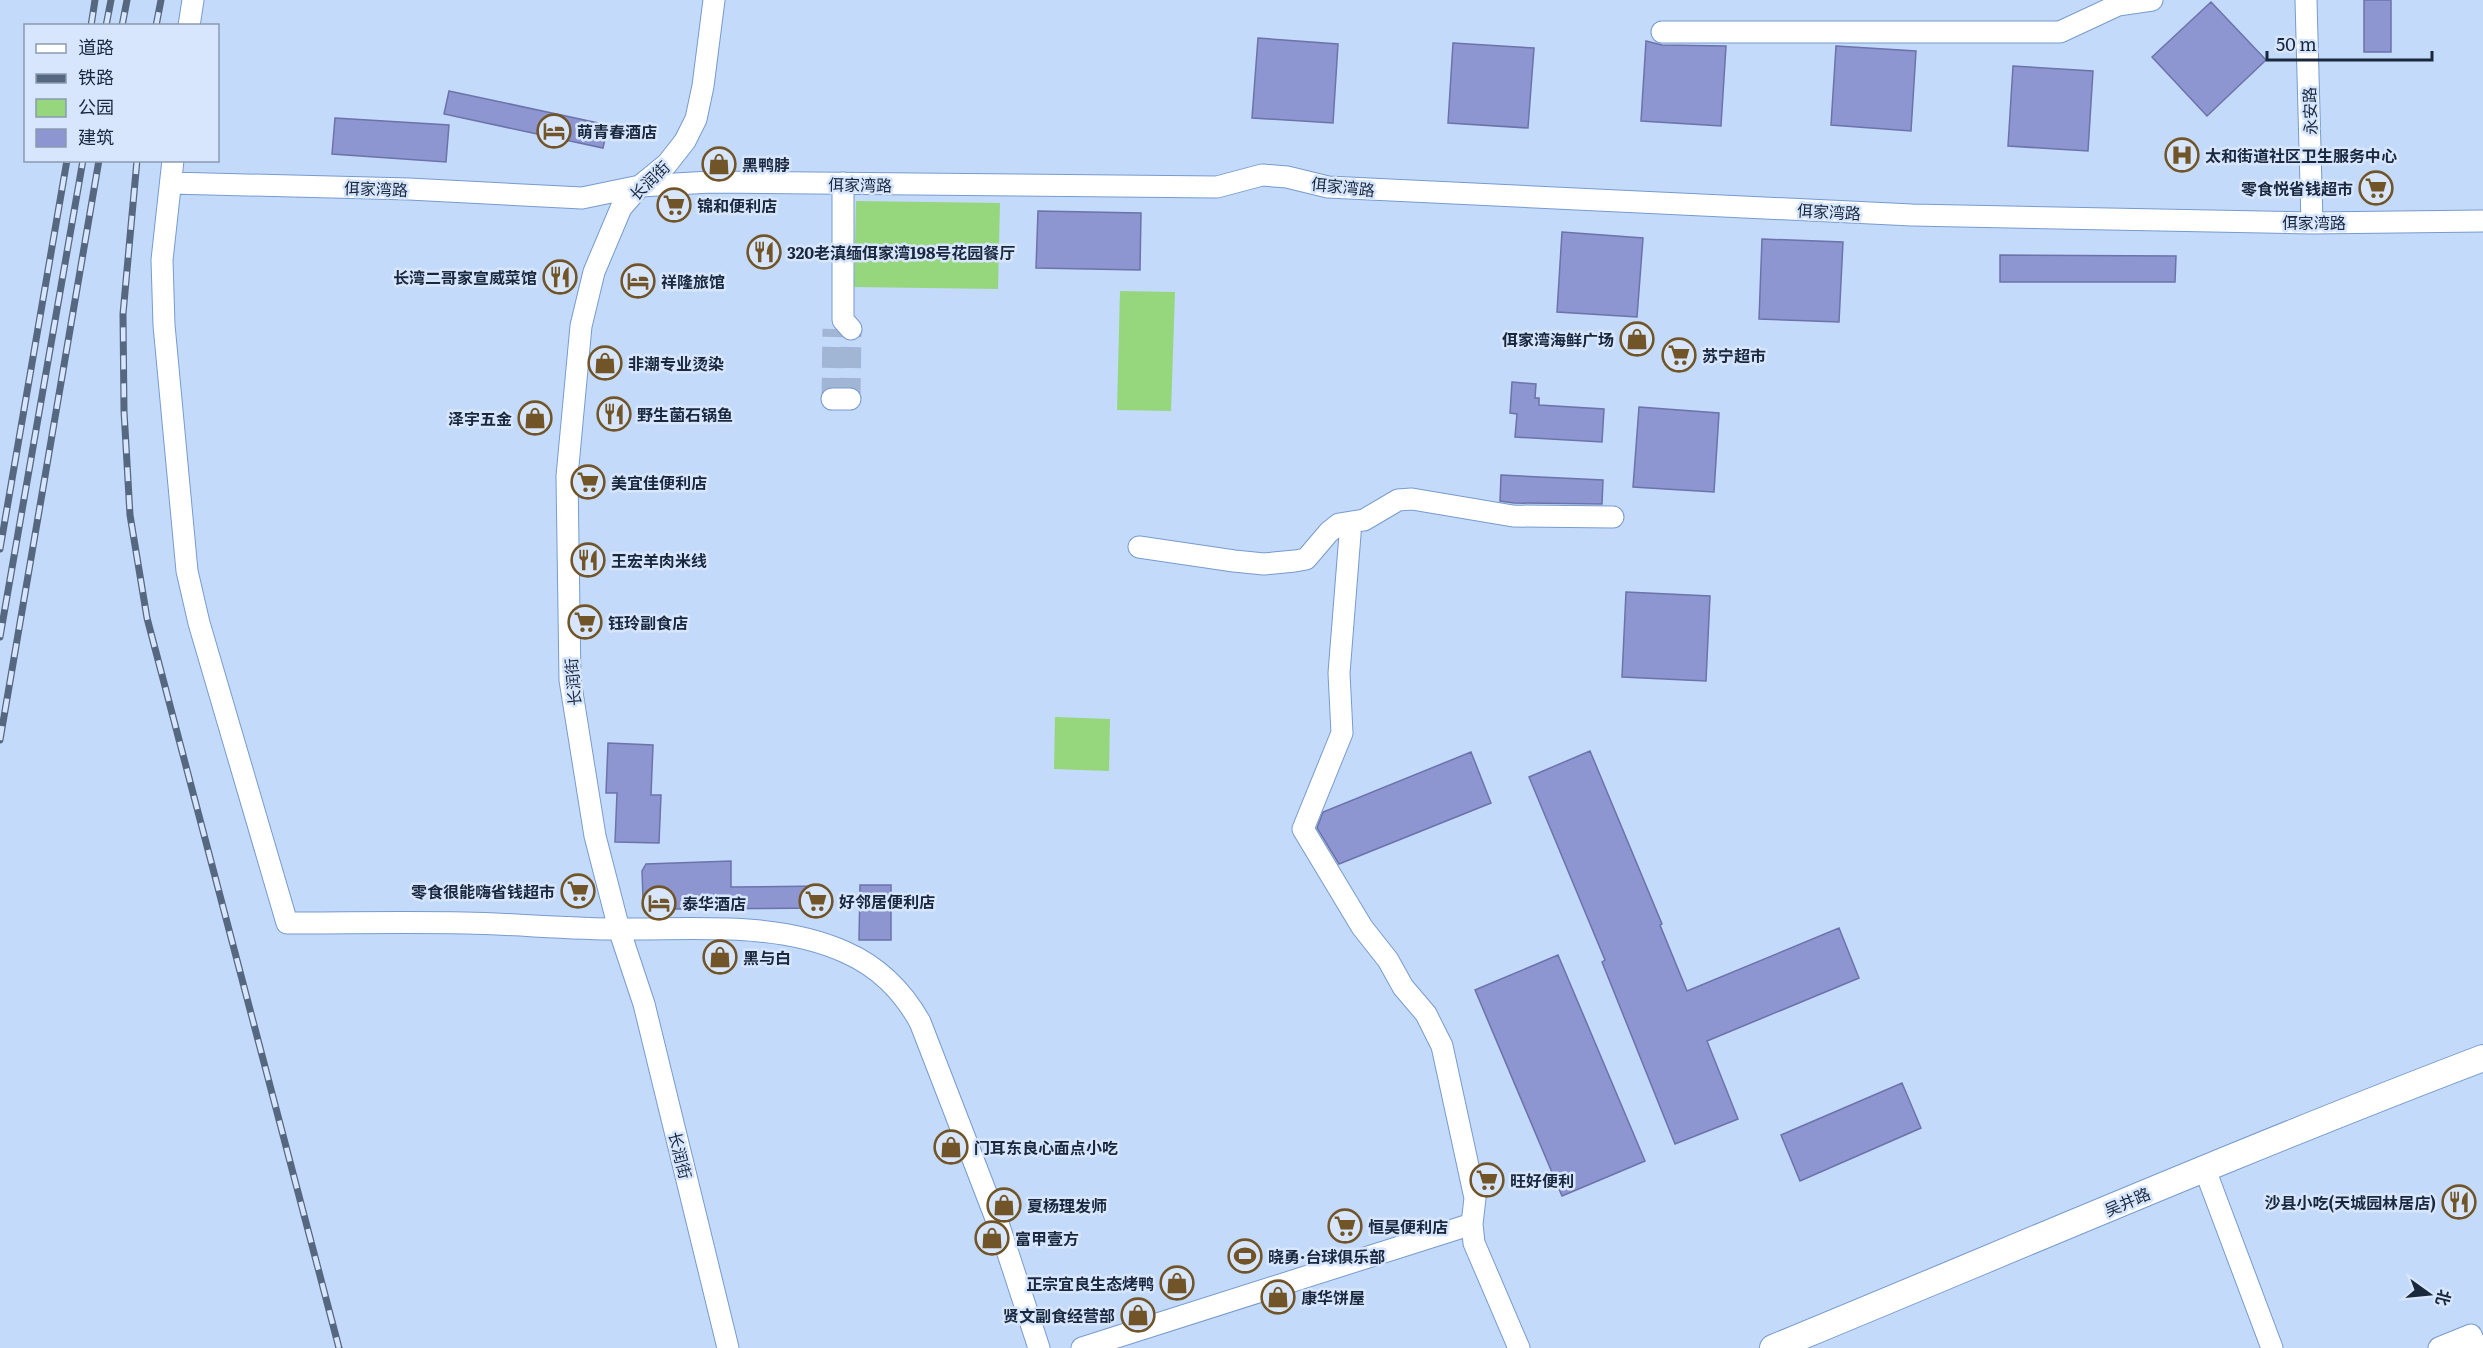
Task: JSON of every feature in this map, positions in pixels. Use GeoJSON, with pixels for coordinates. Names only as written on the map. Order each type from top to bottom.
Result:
{"type":"FeatureCollection","features":[{"type":"Feature","properties":{"kind":"street"},"geometry":{"type":"LineString","coordinates":[[189,24],[193,0]]}},
{"type":"Feature","properties":{"kind":"street","name":"长润街"},"geometry":{"type":"LineString","coordinates":[[714,0],[703,86],[696,119],[686,141],[667,164],[640,186],[621,208],[594,272],[581,327],[567,476],[570,680],[594,836],[644,1004],[728,1348]]}},
{"type":"Feature","properties":{"kind":"street"},"geometry":{"type":"LineString","coordinates":[[1662,32],[2061,32],[2118,5],[2152,0]]}},
{"type":"Feature","properties":{"kind":"street","name":"永安路"},"geometry":{"type":"LineString","coordinates":[[2306,0],[2312,223]]}},
{"type":"Feature","properties":{"kind":"street"},"geometry":{"type":"LineString","coordinates":[[173,162],[162,260],[164,326],[176,477],[187,571],[199,624],[287,923],[466,923],[620,929],[705,928],[782,934],[846,952],[871,965],[890,981],[908,1002],[920,1022],[1000,1229],[1039,1348]]}},
{"type":"Feature","properties":{"kind":"street","name":"佴家湾路"},"geometry":{"type":"LineString","coordinates":[[171,183],[409,189],[582,198],[640,186],[711,182],[1217,187],[1262,175],[1287,177],[1328,187],[1912,215],[2312,223],[2483,221]]}},
{"type":"Feature","properties":{"kind":"street"},"geometry":{"type":"LineString","coordinates":[[842,326],[843,183]]}},
{"type":"Feature","properties":{"kind":"street"},"geometry":{"type":"LineString","coordinates":[[1139,547],[1264,564],[1295,561],[1306,559],[1339,524],[1364,520],[1398,500],[1412,500],[1513,516],[1613,518]]}},
{"type":"Feature","properties":{"kind":"street"},"geometry":{"type":"LineString","coordinates":[[1351,522],[1339,673],[1342,734],[1303,829],[1362,927],[1388,960],[1403,987],[1426,1014],[1443,1046],[1475,1198],[1472,1224],[1473,1243],[1519,1348]]}},
{"type":"Feature","properties":{"kind":"street","name":"吴井路"},"geometry":{"type":"LineString","coordinates":[[1773,1348],[2038,1239],[2204,1167],[2483,1058]]}},
{"type":"Feature","properties":{"kind":"street"},"geometry":{"type":"LineString","coordinates":[[2204,1167],[2272,1348]]}},
{"type":"Feature","properties":{"kind":"street"},"geometry":{"type":"LineString","coordinates":[[1082,1348],[1472,1224]]}},
{"type":"Feature","properties":{"kind":"street"},"geometry":{"type":"LineString","coordinates":[[2439,1348],[2471,1335],[2476,1348]]}},
{"type":"Feature","properties":{"kind":"green space"},"geometry":{"type":"Polygon","coordinates":[[[856,201],[1000,203],[998,289],[854,287],[856,201]]]}},
{"type":"Feature","properties":{"kind":"green space"},"geometry":{"type":"Polygon","coordinates":[[[1120,291],[1175,292],[1171,411],[1117,410],[1120,291]]]}},
{"type":"Feature","properties":{"kind":"green space"},"geometry":{"type":"Polygon","coordinates":[[[1055,717],[1110,719],[1109,771],[1054,769],[1055,717]]]}},
{"type":"Feature","properties":{"kind":"building"},"geometry":{"type":"Polygon","coordinates":[[[2364,0],[2391,0],[2391,52],[2364,52],[2364,0]]]}},
{"type":"Feature","properties":{"kind":"building"},"geometry":{"type":"Polygon","coordinates":[[[2211,2],[2266,60],[2207,116],[2152,57],[2211,2]]]}},
{"type":"Feature","properties":{"kind":"building"},"geometry":{"type":"Polygon","coordinates":[[[1258,38],[1338,44],[1333,123],[1252,118],[1258,38]]]}},
{"type":"Feature","properties":{"kind":"building"},"geometry":{"type":"Polygon","coordinates":[[[1646,41],[1662,45],[1726,46],[1721,126],[1641,121],[1646,41]]]}},
{"type":"Feature","properties":{"kind":"building"},"geometry":{"type":"Polygon","coordinates":[[[1453,43],[1534,48],[1528,128],[1448,123],[1453,43]]]}},
{"type":"Feature","properties":{"kind":"building"},"geometry":{"type":"Polygon","coordinates":[[[1836,46],[1916,51],[1911,131],[1831,125],[1836,46]]]}},
{"type":"Feature","properties":{"kind":"building"},"geometry":{"type":"Polygon","coordinates":[[[2013,66],[2093,71],[2088,151],[2008,146],[2013,66]]]}},
{"type":"Feature","properties":{"kind":"building"},"geometry":{"type":"Polygon","coordinates":[[[449,91],[608,125],[603,148],[444,114],[449,91]]]}},
{"type":"Feature","properties":{"kind":"building"},"geometry":{"type":"Polygon","coordinates":[[[335,118],[449,125],[446,162],[332,154],[335,118]]]}},
{"type":"Feature","properties":{"kind":"building"},"geometry":{"type":"Polygon","coordinates":[[[1038,211],[1141,213],[1140,270],[1036,268],[1038,211]]]}},
{"type":"Feature","properties":{"kind":"building"},"geometry":{"type":"Polygon","coordinates":[[[1562,232],[1643,238],[1637,317],[1557,312],[1562,232]]]}},
{"type":"Feature","properties":{"kind":"building"},"geometry":{"type":"Polygon","coordinates":[[[1762,239],[1843,242],[1839,322],[1759,319],[1762,239]]]}},
{"type":"Feature","properties":{"kind":"building"},"geometry":{"type":"Polygon","coordinates":[[[2000,255],[2176,256],[2175,282],[2000,282],[2000,255]]]}},
{"type":"Feature","properties":{"kind":"building"},"geometry":{"type":"Polygon","coordinates":[[[1512,382],[1536,384],[1535,398],[1539,398],[1539,405],[1604,409],[1602,442],[1515,437],[1517,414],[1510,413],[1512,382]]]}},
{"type":"Feature","properties":{"kind":"building"},"geometry":{"type":"Polygon","coordinates":[[[1639,407],[1719,413],[1714,492],[1633,487],[1639,407]]]}},
{"type":"Feature","properties":{"kind":"building"},"geometry":{"type":"Polygon","coordinates":[[[1501,475],[1603,480],[1602,504],[1500,501],[1501,475]]]}},
{"type":"Feature","properties":{"kind":"building"},"geometry":{"type":"Polygon","coordinates":[[[1626,592],[1710,596],[1706,681],[1622,677],[1626,592]]]}},
{"type":"Feature","properties":{"kind":"building"},"geometry":{"type":"Polygon","coordinates":[[[608,743],[653,745],[651,795],[661,795],[659,843],[615,842],[617,793],[606,793],[608,743]]]}},
{"type":"Feature","properties":{"kind":"building"},"geometry":{"type":"Polygon","coordinates":[[[1590,751],[1662,924],[1660,925],[1687,991],[1839,928],[1859,978],[1707,1041],[1738,1119],[1675,1144],[1602,962],[1605,960],[1529,777],[1590,751]]]}},
{"type":"Feature","properties":{"kind":"building"},"geometry":{"type":"Polygon","coordinates":[[[1471,752],[1491,803],[1339,864],[1317,828],[1323,812],[1471,752]]]}},
{"type":"Feature","properties":{"kind":"building"},"geometry":{"type":"Polygon","coordinates":[[[731,861],[731,887],[823,886],[823,908],[666,909],[647,905],[643,898],[642,871],[646,864],[731,861]]]}},
{"type":"Feature","properties":{"kind":"building"},"geometry":{"type":"Polygon","coordinates":[[[860,885],[891,885],[891,940],[859,940],[860,885]]]}},
{"type":"Feature","properties":{"kind":"building"},"geometry":{"type":"Polygon","coordinates":[[[1558,955],[1645,1161],[1562,1196],[1475,990],[1558,955]]]}},
{"type":"Feature","properties":{"kind":"building"},"geometry":{"type":"Polygon","coordinates":[[[1902,1083],[1921,1128],[1800,1181],[1781,1135],[1902,1083]]]}},
{"type":"Feature","properties":{"kind":"tunnel"},"geometry":{"type":"LineString","coordinates":[[832,399],[833,329]]}},
{"type":"Feature","properties":{"kind":"tunnel"},"geometry":{"type":"LineString","coordinates":[[850,399],[851,329]]}},
{"type":"Feature","properties":{"kind":"railway"},"geometry":{"type":"LineString","coordinates":[[91,24],[95,0]]}},
{"type":"Feature","properties":{"kind":"railway"},"geometry":{"type":"LineString","coordinates":[[106,24],[111,0]]}},
{"type":"Feature","properties":{"kind":"railway"},"geometry":{"type":"LineString","coordinates":[[122,24],[127,0]]}},
{"type":"Feature","properties":{"kind":"railway"},"geometry":{"type":"LineString","coordinates":[[156,24],[161,0]]}},
{"type":"Feature","properties":{"kind":"railway"},"geometry":{"type":"LineString","coordinates":[[0,549],[67,162]]}},
{"type":"Feature","properties":{"kind":"railway"},"geometry":{"type":"LineString","coordinates":[[0,637],[83,162]]}},
{"type":"Feature","properties":{"kind":"railway"},"geometry":{"type":"LineString","coordinates":[[0,740],[99,162]]}},
{"type":"Feature","properties":{"kind":"railway"},"geometry":{"type":"LineString","coordinates":[[137,162],[123,314],[124,411],[130,515],[147,618],[339,1348]]}},
{"type":"Feature","properties":{"kind":"place","name":"萌青春酒店"},"geometry":{"type":"Point","coordinates":[554,131]}},
{"type":"Feature","properties":{"kind":"place","name":"太和街道社区卫生服务中心"},"geometry":{"type":"Point","coordinates":[2182,155]}},
{"type":"Feature","properties":{"kind":"place","name":"黑鸭脖"},"geometry":{"type":"Point","coordinates":[719,164]}},
{"type":"Feature","properties":{"kind":"place","name":"零食悦省钱超市"},"geometry":{"type":"Point","coordinates":[2376,188]}},
{"type":"Feature","properties":{"kind":"place","name":"锦和便利店"},"geometry":{"type":"Point","coordinates":[674,205]}},
{"type":"Feature","properties":{"kind":"place","name":"320老滇缅佴家湾198号花园餐厅"},"geometry":{"type":"Point","coordinates":[764,252]}},
{"type":"Feature","properties":{"kind":"place","name":"长湾二哥家宣威菜馆"},"geometry":{"type":"Point","coordinates":[560,277]}},
{"type":"Feature","properties":{"kind":"place","name":"祥隆旅馆"},"geometry":{"type":"Point","coordinates":[638,281]}},
{"type":"Feature","properties":{"kind":"place","name":"佴家湾海鲜广场"},"geometry":{"type":"Point","coordinates":[1637,339]}},
{"type":"Feature","properties":{"kind":"place","name":"苏宁超市"},"geometry":{"type":"Point","coordinates":[1679,355]}},
{"type":"Feature","properties":{"kind":"place","name":"非潮专业烫染"},"geometry":{"type":"Point","coordinates":[605,363]}},
{"type":"Feature","properties":{"kind":"place","name":"野生菌石锅鱼"},"geometry":{"type":"Point","coordinates":[614,414]}},
{"type":"Feature","properties":{"kind":"place","name":"泽宇五金"},"geometry":{"type":"Point","coordinates":[535,418]}},
{"type":"Feature","properties":{"kind":"place","name":"美宜佳便利店"},"geometry":{"type":"Point","coordinates":[588,482]}},
{"type":"Feature","properties":{"kind":"place","name":"王宏羊肉米线"},"geometry":{"type":"Point","coordinates":[588,560]}},
{"type":"Feature","properties":{"kind":"place","name":"钰玲副食店"},"geometry":{"type":"Point","coordinates":[585,622]}},
{"type":"Feature","properties":{"kind":"place","name":"零食很能嗨省钱超市"},"geometry":{"type":"Point","coordinates":[578,891]}},
{"type":"Feature","properties":{"kind":"place","name":"好邻居便利店"},"geometry":{"type":"Point","coordinates":[816,901]}},
{"type":"Feature","properties":{"kind":"place","name":"泰华酒店"},"geometry":{"type":"Point","coordinates":[659,903]}},
{"type":"Feature","properties":{"kind":"place","name":"黑与白"},"geometry":{"type":"Point","coordinates":[720,957]}},
{"type":"Feature","properties":{"kind":"place","name":"门耳东良心面点小吃"},"geometry":{"type":"Point","coordinates":[951,1147]}},
{"type":"Feature","properties":{"kind":"place","name":"旺好便利"},"geometry":{"type":"Point","coordinates":[1487,1180]}},
{"type":"Feature","properties":{"kind":"place","name":"沙县小吃(天城园林居店)"},"geometry":{"type":"Point","coordinates":[2459,1202]}},
{"type":"Feature","properties":{"kind":"place","name":"夏杨理发师"},"geometry":{"type":"Point","coordinates":[1004,1205]}},
{"type":"Feature","properties":{"kind":"place","name":"恒昊便利店"},"geometry":{"type":"Point","coordinates":[1345,1226]}},
{"type":"Feature","properties":{"kind":"place","name":"富甲壹方"},"geometry":{"type":"Point","coordinates":[992,1238]}},
{"type":"Feature","properties":{"kind":"place","name":"晓勇·台球俱乐部"},"geometry":{"type":"Point","coordinates":[1245,1256]}},
{"type":"Feature","properties":{"kind":"place","name":"正宗宜良生态烤鸭"},"geometry":{"type":"Point","coordinates":[1177,1283]}},
{"type":"Feature","properties":{"kind":"place","name":"康华饼屋"},"geometry":{"type":"Point","coordinates":[1278,1297]}},
{"type":"Feature","properties":{"kind":"place","name":"贤文副食经营部"},"geometry":{"type":"Point","coordinates":[1138,1315]}}]}
